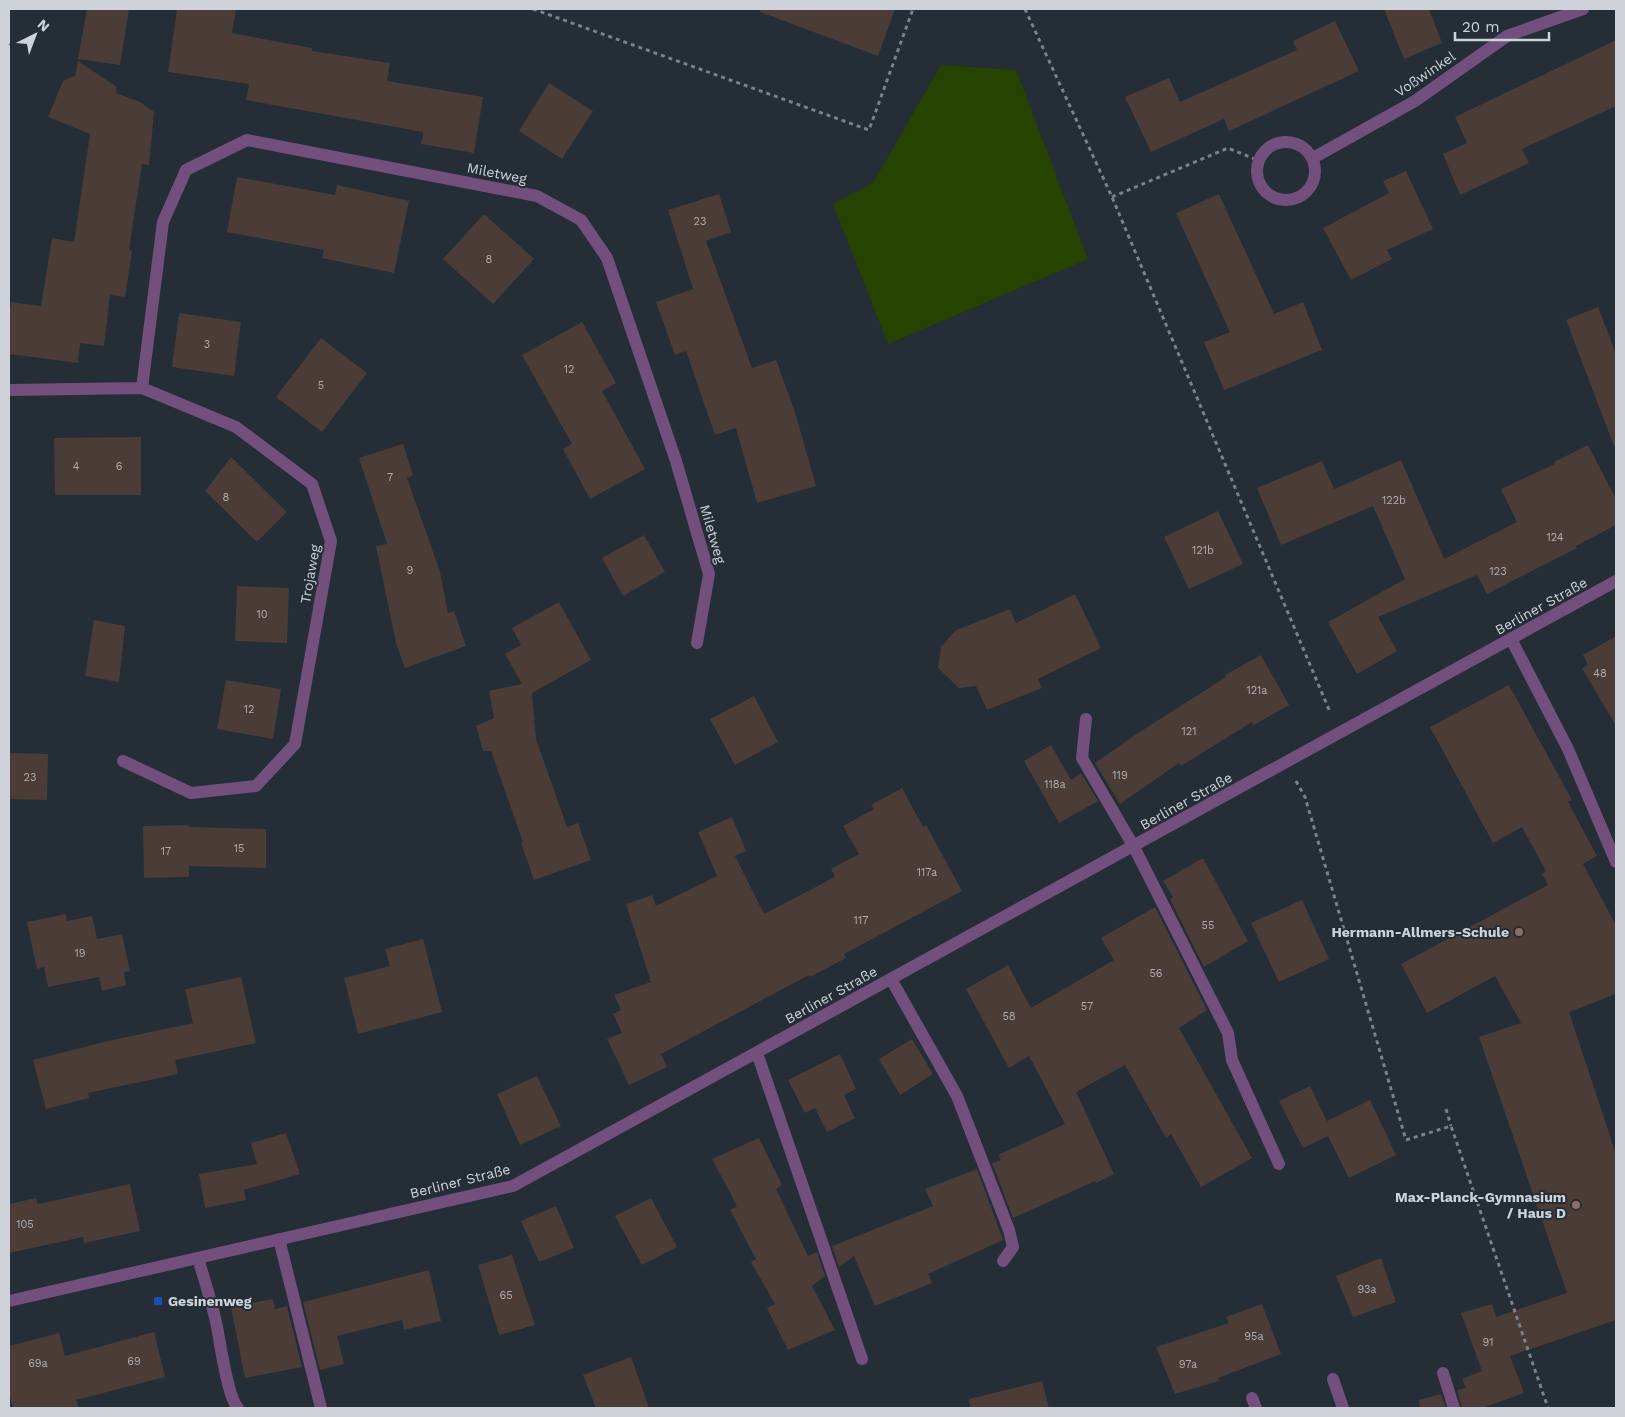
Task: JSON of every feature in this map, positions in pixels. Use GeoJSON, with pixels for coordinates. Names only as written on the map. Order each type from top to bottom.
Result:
{"type":"FeatureCollection","features":[{"type":"Feature","properties":{"kind":"street","name":"Voßwinkel"},"geometry":{"type":"LineString","coordinates":[[1313,158],[1415,101],[1507,36],[1582,9]]}},
{"type":"Feature","properties":{"kind":"street","name":"Miletweg"},"geometry":{"type":"LineString","coordinates":[[142,388],[163,222],[186,170],[247,140],[537,196],[581,220],[607,258],[676,461],[709,574],[697,644]]}},
{"type":"Feature","properties":{"kind":"street"},"geometry":{"type":"LineString","coordinates":[[1280,141],[1299,144],[1313,158],[1316,175],[1309,190],[1292,201],[1272,198],[1258,182],[1257,160],[1264,150],[1280,141]]}},
{"type":"Feature","properties":{"kind":"street","name":"Trojaweg"},"geometry":{"type":"LineString","coordinates":[[9,390],[142,388],[236,427],[312,484],[331,541],[294,744],[256,786],[191,792],[123,761]]}},
{"type":"Feature","properties":{"kind":"street","name":"Berliner Straße"},"geometry":{"type":"LineString","coordinates":[[9,1301],[513,1186],[1339,735],[1616,581]]}},
{"type":"Feature","properties":{"kind":"street"},"geometry":{"type":"LineString","coordinates":[[1511,639],[1568,749],[1616,862]]}},
{"type":"Feature","properties":{"kind":"street"},"geometry":{"type":"LineString","coordinates":[[1086,718],[1082,758],[1134,847],[1228,1033],[1232,1060],[1279,1164]]}},
{"type":"Feature","properties":{"kind":"street"},"geometry":{"type":"LineString","coordinates":[[891,980],[957,1096],[968,1121],[1009,1230],[1013,1247],[1003,1261]]}},
{"type":"Feature","properties":{"kind":"street"},"geometry":{"type":"LineString","coordinates":[[756,1052],[862,1359]]}},
{"type":"Feature","properties":{"kind":"street"},"geometry":{"type":"LineString","coordinates":[[279,1239],[321,1408]]}},
{"type":"Feature","properties":{"kind":"street"},"geometry":{"type":"LineString","coordinates":[[198,1258],[216,1320],[229,1386],[234,1404],[238,1408]]}},
{"type":"Feature","properties":{"kind":"street"},"geometry":{"type":"LineString","coordinates":[[1443,1373],[1454,1408]]}},
{"type":"Feature","properties":{"kind":"street"},"geometry":{"type":"LineString","coordinates":[[1333,1379],[1343,1408]]}},
{"type":"Feature","properties":{"kind":"path"},"geometry":{"type":"LineString","coordinates":[[533,9],[869,130],[913,9]]}},
{"type":"Feature","properties":{"kind":"path"},"geometry":{"type":"LineString","coordinates":[[1025,9],[1112,197],[1339,735]]}},
{"type":"Feature","properties":{"kind":"path"},"geometry":{"type":"LineString","coordinates":[[1112,197],[1228,148],[1257,160]]}},
{"type":"Feature","properties":{"kind":"path"},"geometry":{"type":"LineString","coordinates":[[1287,763],[1304,797],[1406,1140],[1451,1126]]}},
{"type":"Feature","properties":{"kind":"path"},"geometry":{"type":"LineString","coordinates":[[1446,1109],[1548,1408]]}},
{"type":"Feature","properties":{"kind":"green space"},"geometry":{"type":"Polygon","coordinates":[[[941,65],[1016,70],[1088,259],[888,344],[833,204],[873,183],[941,65]]]}},
{"type":"Feature","properties":{"kind":"building"},"geometry":{"type":"Polygon","coordinates":[[[87,9],[129,9],[120,65],[78,59],[87,9]]]}},
{"type":"Feature","properties":{"kind":"building"},"geometry":{"type":"Polygon","coordinates":[[[177,9],[236,9],[232,33],[312,48],[312,51],[390,63],[387,81],[483,97],[474,153],[421,144],[423,132],[246,100],[249,84],[168,72],[177,9]]]}},
{"type":"Feature","properties":{"kind":"building"},"geometry":{"type":"Polygon","coordinates":[[[760,9],[895,9],[878,56],[760,12],[760,9]]]}},
{"type":"Feature","properties":{"kind":"building"},"geometry":{"type":"Polygon","coordinates":[[[1384,9],[1429,9],[1442,43],[1404,59],[1384,9]]]}},
{"type":"Feature","properties":{"kind":"building"},"geometry":{"type":"Polygon","coordinates":[[[1335,21],[1359,71],[1229,131],[1224,119],[1151,152],[1125,97],[1169,78],[1180,102],[1297,50],[1293,41],[1335,21]]]}},
{"type":"Feature","properties":{"kind":"building"},"geometry":{"type":"Polygon","coordinates":[[[1616,40],[1616,106],[1522,149],[1529,163],[1460,195],[1443,154],[1467,143],[1455,117],[1616,40]]]}},
{"type":"Feature","properties":{"kind":"building"},"geometry":{"type":"Polygon","coordinates":[[[78,61],[117,87],[116,93],[140,102],[154,112],[149,165],[142,164],[129,250],[132,251],[125,297],[110,295],[104,346],[80,343],[78,363],[9,354],[9,319],[11,302],[41,306],[52,238],[74,242],[90,134],[48,117],[63,81],[75,76],[78,61]]]}},
{"type":"Feature","properties":{"kind":"building"},"geometry":{"type":"Polygon","coordinates":[[[549,83],[593,111],[562,159],[519,131],[549,83]]]}},
{"type":"Feature","properties":{"kind":"building"},"geometry":{"type":"Polygon","coordinates":[[[1406,171],[1433,229],[1387,250],[1392,259],[1351,280],[1323,228],[1389,193],[1383,181],[1406,171]]]}},
{"type":"Feature","properties":{"kind":"building"},"geometry":{"type":"Polygon","coordinates":[[[237,177],[335,195],[337,185],[409,201],[394,273],[322,258],[324,250],[227,232],[237,177]]]}},
{"type":"Feature","properties":{"kind":"building"},"geometry":{"type":"Polygon","coordinates":[[[719,194],[731,232],[706,241],[752,368],[776,360],[795,412],[816,486],[757,503],[736,428],[715,435],[686,351],[675,355],[656,302],[693,289],[668,210],[719,194]]]}},
{"type":"Feature","properties":{"kind":"building"},"geometry":{"type":"Polygon","coordinates":[[[1219,194],[1274,314],[1303,302],[1322,350],[1224,390],[1204,342],[1230,332],[1176,213],[1219,194]]]}},
{"type":"Feature","properties":{"kind":"building"},"geometry":{"type":"Polygon","coordinates":[[[484,214],[534,259],[493,304],[443,259],[484,214]]]}},
{"type":"Feature","properties":{"kind":"building"},"geometry":{"type":"Polygon","coordinates":[[[1598,307],[1616,354],[1616,445],[1614,446],[1566,320],[1598,307]]]}},
{"type":"Feature","properties":{"kind":"building"},"geometry":{"type":"Polygon","coordinates":[[[179,313],[241,322],[234,376],[172,367],[179,313]]]}},
{"type":"Feature","properties":{"kind":"building"},"geometry":{"type":"Polygon","coordinates":[[[582,322],[616,383],[602,391],[645,469],[590,499],[563,449],[572,444],[522,355],[582,322]]]}},
{"type":"Feature","properties":{"kind":"building"},"geometry":{"type":"Polygon","coordinates":[[[321,338],[367,373],[322,432],[276,397],[321,338]]]}},
{"type":"Feature","properties":{"kind":"building"},"geometry":{"type":"Polygon","coordinates":[[[141,437],[141,495],[55,495],[54,438],[141,437]]]}},
{"type":"Feature","properties":{"kind":"building"},"geometry":{"type":"Polygon","coordinates":[[[403,444],[413,475],[407,478],[440,572],[448,613],[454,611],[466,646],[405,668],[396,643],[376,546],[387,544],[359,458],[403,444]]]}},
{"type":"Feature","properties":{"kind":"building"},"geometry":{"type":"Polygon","coordinates":[[[1588,445],[1616,499],[1616,525],[1576,546],[1577,548],[1487,594],[1477,575],[1378,617],[1397,651],[1357,674],[1328,622],[1405,579],[1373,506],[1281,545],[1257,488],[1322,461],[1334,489],[1401,460],[1444,559],[1517,522],[1501,489],[1555,464],[1554,462],[1588,445]]]}},
{"type":"Feature","properties":{"kind":"building"},"geometry":{"type":"Polygon","coordinates":[[[231,457],[287,512],[257,542],[205,491],[231,457]]]}},
{"type":"Feature","properties":{"kind":"building"},"geometry":{"type":"Polygon","coordinates":[[[1218,511],[1243,564],[1189,589],[1164,537],[1218,511]]]}},
{"type":"Feature","properties":{"kind":"building"},"geometry":{"type":"Polygon","coordinates":[[[644,535],[665,572],[623,596],[602,558],[644,535]]]}},
{"type":"Feature","properties":{"kind":"building"},"geometry":{"type":"Polygon","coordinates":[[[237,586],[289,588],[287,643],[235,641],[237,586]]]}},
{"type":"Feature","properties":{"kind":"building"},"geometry":{"type":"Polygon","coordinates":[[[1075,594],[1101,648],[1038,679],[1042,688],[987,710],[976,686],[959,688],[938,668],[941,647],[956,630],[1010,609],[1016,623],[1075,594]]]}},
{"type":"Feature","properties":{"kind":"building"},"geometry":{"type":"Polygon","coordinates":[[[559,602],[591,660],[532,693],[536,739],[567,827],[578,823],[591,860],[534,880],[521,843],[523,842],[491,751],[483,751],[476,726],[494,718],[489,691],[522,684],[505,654],[521,645],[512,628],[559,602]]]}},
{"type":"Feature","properties":{"kind":"building"},"geometry":{"type":"Polygon","coordinates":[[[94,620],[125,626],[119,682],[85,676],[94,620]]]}},
{"type":"Feature","properties":{"kind":"building"},"geometry":{"type":"Polygon","coordinates":[[[1616,636],[1616,726],[1582,668],[1588,665],[1583,655],[1616,636]]]}},
{"type":"Feature","properties":{"kind":"building"},"geometry":{"type":"Polygon","coordinates":[[[1261,655],[1289,705],[1254,725],[1252,722],[1181,766],[1179,763],[1120,804],[1095,763],[1226,677],[1225,675],[1261,655]]]}},
{"type":"Feature","properties":{"kind":"building"},"geometry":{"type":"Polygon","coordinates":[[[226,680],[281,689],[273,739],[217,729],[226,680]]]}},
{"type":"Feature","properties":{"kind":"building"},"geometry":{"type":"Polygon","coordinates":[[[1509,685],[1572,800],[1568,802],[1597,856],[1583,864],[1616,925],[1616,994],[1569,1012],[1616,1154],[1616,1320],[1510,1356],[1524,1393],[1482,1408],[1462,1408],[1457,1390],[1466,1388],[1462,1379],[1482,1371],[1461,1313],[1492,1304],[1496,1317],[1567,1293],[1479,1037],[1521,1023],[1495,976],[1427,1013],[1401,964],[1548,885],[1542,874],[1546,871],[1522,827],[1493,843],[1430,727],[1509,685]]]}},
{"type":"Feature","properties":{"kind":"building"},"geometry":{"type":"Polygon","coordinates":[[[754,696],[778,742],[735,765],[710,719],[754,696]]]}},
{"type":"Feature","properties":{"kind":"building"},"geometry":{"type":"Polygon","coordinates":[[[1051,745],[1071,780],[1081,773],[1098,801],[1059,823],[1024,761],[1051,745]]]}},
{"type":"Feature","properties":{"kind":"building"},"geometry":{"type":"Polygon","coordinates":[[[9,753],[48,754],[47,800],[9,799],[9,753]]]}},
{"type":"Feature","properties":{"kind":"building"},"geometry":{"type":"Polygon","coordinates":[[[902,788],[923,827],[926,825],[962,891],[844,954],[846,958],[810,977],[809,975],[661,1054],[667,1067],[629,1085],[607,1039],[622,1033],[613,1014],[621,1010],[614,995],[651,982],[626,904],[652,895],[656,906],[717,876],[698,832],[732,817],[746,851],[735,856],[764,914],[835,877],[831,869],[859,854],[843,826],[874,809],[871,805],[902,788]]]}},
{"type":"Feature","properties":{"kind":"building"},"geometry":{"type":"Polygon","coordinates":[[[188,825],[189,827],[266,829],[266,868],[189,866],[189,877],[144,878],[143,826],[188,825]]]}},
{"type":"Feature","properties":{"kind":"building"},"geometry":{"type":"Polygon","coordinates":[[[1203,858],[1248,941],[1204,967],[1170,899],[1173,897],[1163,881],[1203,858]]]}},
{"type":"Feature","properties":{"kind":"building"},"geometry":{"type":"Polygon","coordinates":[[[1302,900],[1329,959],[1279,982],[1251,923],[1302,900]]]}},
{"type":"Feature","properties":{"kind":"building"},"geometry":{"type":"Polygon","coordinates":[[[1155,907],[1207,1010],[1179,1028],[1252,1158],[1201,1187],[1171,1134],[1166,1138],[1125,1065],[1076,1092],[1114,1174],[1013,1218],[992,1163],[1001,1160],[998,1155],[1065,1124],[1029,1056],[1009,1068],[966,989],[1008,965],[1031,1008],[1114,960],[1101,938],[1155,907]]]}},
{"type":"Feature","properties":{"kind":"building"},"geometry":{"type":"Polygon","coordinates":[[[66,914],[67,921],[92,916],[97,939],[122,934],[130,971],[124,972],[126,985],[102,991],[99,977],[48,987],[44,967],[37,969],[27,922],[66,914]]]}},
{"type":"Feature","properties":{"kind":"building"},"geometry":{"type":"Polygon","coordinates":[[[423,939],[442,1012],[358,1034],[344,978],[390,966],[385,949],[423,939]]]}},
{"type":"Feature","properties":{"kind":"building"},"geometry":{"type":"Polygon","coordinates":[[[241,977],[256,1043],[175,1060],[178,1074],[88,1093],[89,1098],[46,1109],[33,1060],[108,1041],[193,1023],[185,989],[241,977]]]}},
{"type":"Feature","properties":{"kind":"building"},"geometry":{"type":"Polygon","coordinates":[[[912,1039],[933,1074],[900,1095],[879,1059],[912,1039]]]}},
{"type":"Feature","properties":{"kind":"building"},"geometry":{"type":"Polygon","coordinates":[[[840,1054],[856,1089],[844,1095],[855,1118],[827,1132],[815,1108],[805,1113],[788,1080],[840,1054]]]}},
{"type":"Feature","properties":{"kind":"building"},"geometry":{"type":"Polygon","coordinates":[[[537,1076],[561,1126],[520,1145],[497,1094],[537,1076]]]}},
{"type":"Feature","properties":{"kind":"building"},"geometry":{"type":"Polygon","coordinates":[[[1310,1086],[1327,1121],[1370,1100],[1396,1155],[1349,1178],[1328,1136],[1303,1148],[1279,1101],[1310,1086]]]}},
{"type":"Feature","properties":{"kind":"building"},"geometry":{"type":"Polygon","coordinates":[[[286,1133],[300,1174],[244,1190],[246,1200],[205,1208],[199,1174],[257,1164],[251,1143],[286,1133]]]}},
{"type":"Feature","properties":{"kind":"building"},"geometry":{"type":"Polygon","coordinates":[[[759,1138],[782,1185],[776,1189],[808,1256],[817,1252],[825,1276],[812,1286],[835,1330],[788,1350],[767,1308],[775,1304],[751,1262],[756,1259],[730,1210],[737,1206],[712,1159],[759,1138]]]}},
{"type":"Feature","properties":{"kind":"building"},"geometry":{"type":"Polygon","coordinates":[[[977,1169],[1003,1240],[928,1274],[932,1283],[875,1306],[854,1256],[839,1267],[832,1246],[933,1206],[925,1189],[977,1169]]]}},
{"type":"Feature","properties":{"kind":"building"},"geometry":{"type":"Polygon","coordinates":[[[130,1184],[140,1231],[84,1243],[83,1237],[9,1253],[9,1204],[36,1198],[38,1204],[130,1184]]]}},
{"type":"Feature","properties":{"kind":"building"},"geometry":{"type":"Polygon","coordinates":[[[651,1198],[677,1247],[642,1265],[615,1216],[651,1198]]]}},
{"type":"Feature","properties":{"kind":"building"},"geometry":{"type":"Polygon","coordinates":[[[556,1206],[574,1248],[539,1262],[521,1221],[556,1206]]]}},
{"type":"Feature","properties":{"kind":"building"},"geometry":{"type":"Polygon","coordinates":[[[512,1255],[535,1325],[499,1335],[478,1265],[512,1255]]]}},
{"type":"Feature","properties":{"kind":"building"},"geometry":{"type":"Polygon","coordinates":[[[1381,1258],[1396,1302],[1353,1317],[1336,1276],[1381,1258]]]}},
{"type":"Feature","properties":{"kind":"building"},"geometry":{"type":"Polygon","coordinates":[[[429,1270],[441,1321],[404,1330],[402,1320],[337,1336],[344,1364],[320,1370],[303,1302],[429,1270]]]}},
{"type":"Feature","properties":{"kind":"building"},"geometry":{"type":"Polygon","coordinates":[[[273,1299],[275,1309],[287,1306],[302,1367],[245,1378],[231,1307],[273,1299]]]}},
{"type":"Feature","properties":{"kind":"building"},"geometry":{"type":"Polygon","coordinates":[[[1262,1304],[1281,1354],[1218,1378],[1219,1381],[1175,1394],[1156,1347],[1229,1323],[1226,1317],[1262,1304]]]}},
{"type":"Feature","properties":{"kind":"building"},"geometry":{"type":"Polygon","coordinates":[[[154,1332],[165,1377],[76,1400],[79,1408],[13,1408],[9,1393],[9,1346],[59,1333],[65,1356],[154,1332]]]}},
{"type":"Feature","properties":{"kind":"building"},"geometry":{"type":"Polygon","coordinates":[[[631,1357],[649,1408],[596,1408],[583,1375],[631,1357]]]}},
{"type":"Feature","properties":{"kind":"building"},"geometry":{"type":"Polygon","coordinates":[[[1042,1381],[1049,1408],[970,1408],[969,1399],[1042,1381]]]}},
{"type":"Feature","properties":{"kind":"building"},"geometry":{"type":"Polygon","coordinates":[[[1441,1394],[1446,1408],[1420,1408],[1419,1400],[1441,1394]]]}},
{"type":"Feature","properties":{"kind":"place","name":"Hermann-Allmers-Schule"},"geometry":{"type":"Point","coordinates":[1519,932]}},
{"type":"Feature","properties":{"kind":"place","name":"Max-Planck-Gymnasium / Haus D"},"geometry":{"type":"Point","coordinates":[1576,1205]}},
{"type":"Feature","properties":{"kind":"place","name":"Gesinenweg"},"geometry":{"type":"Point","coordinates":[158,1301]}}]}
